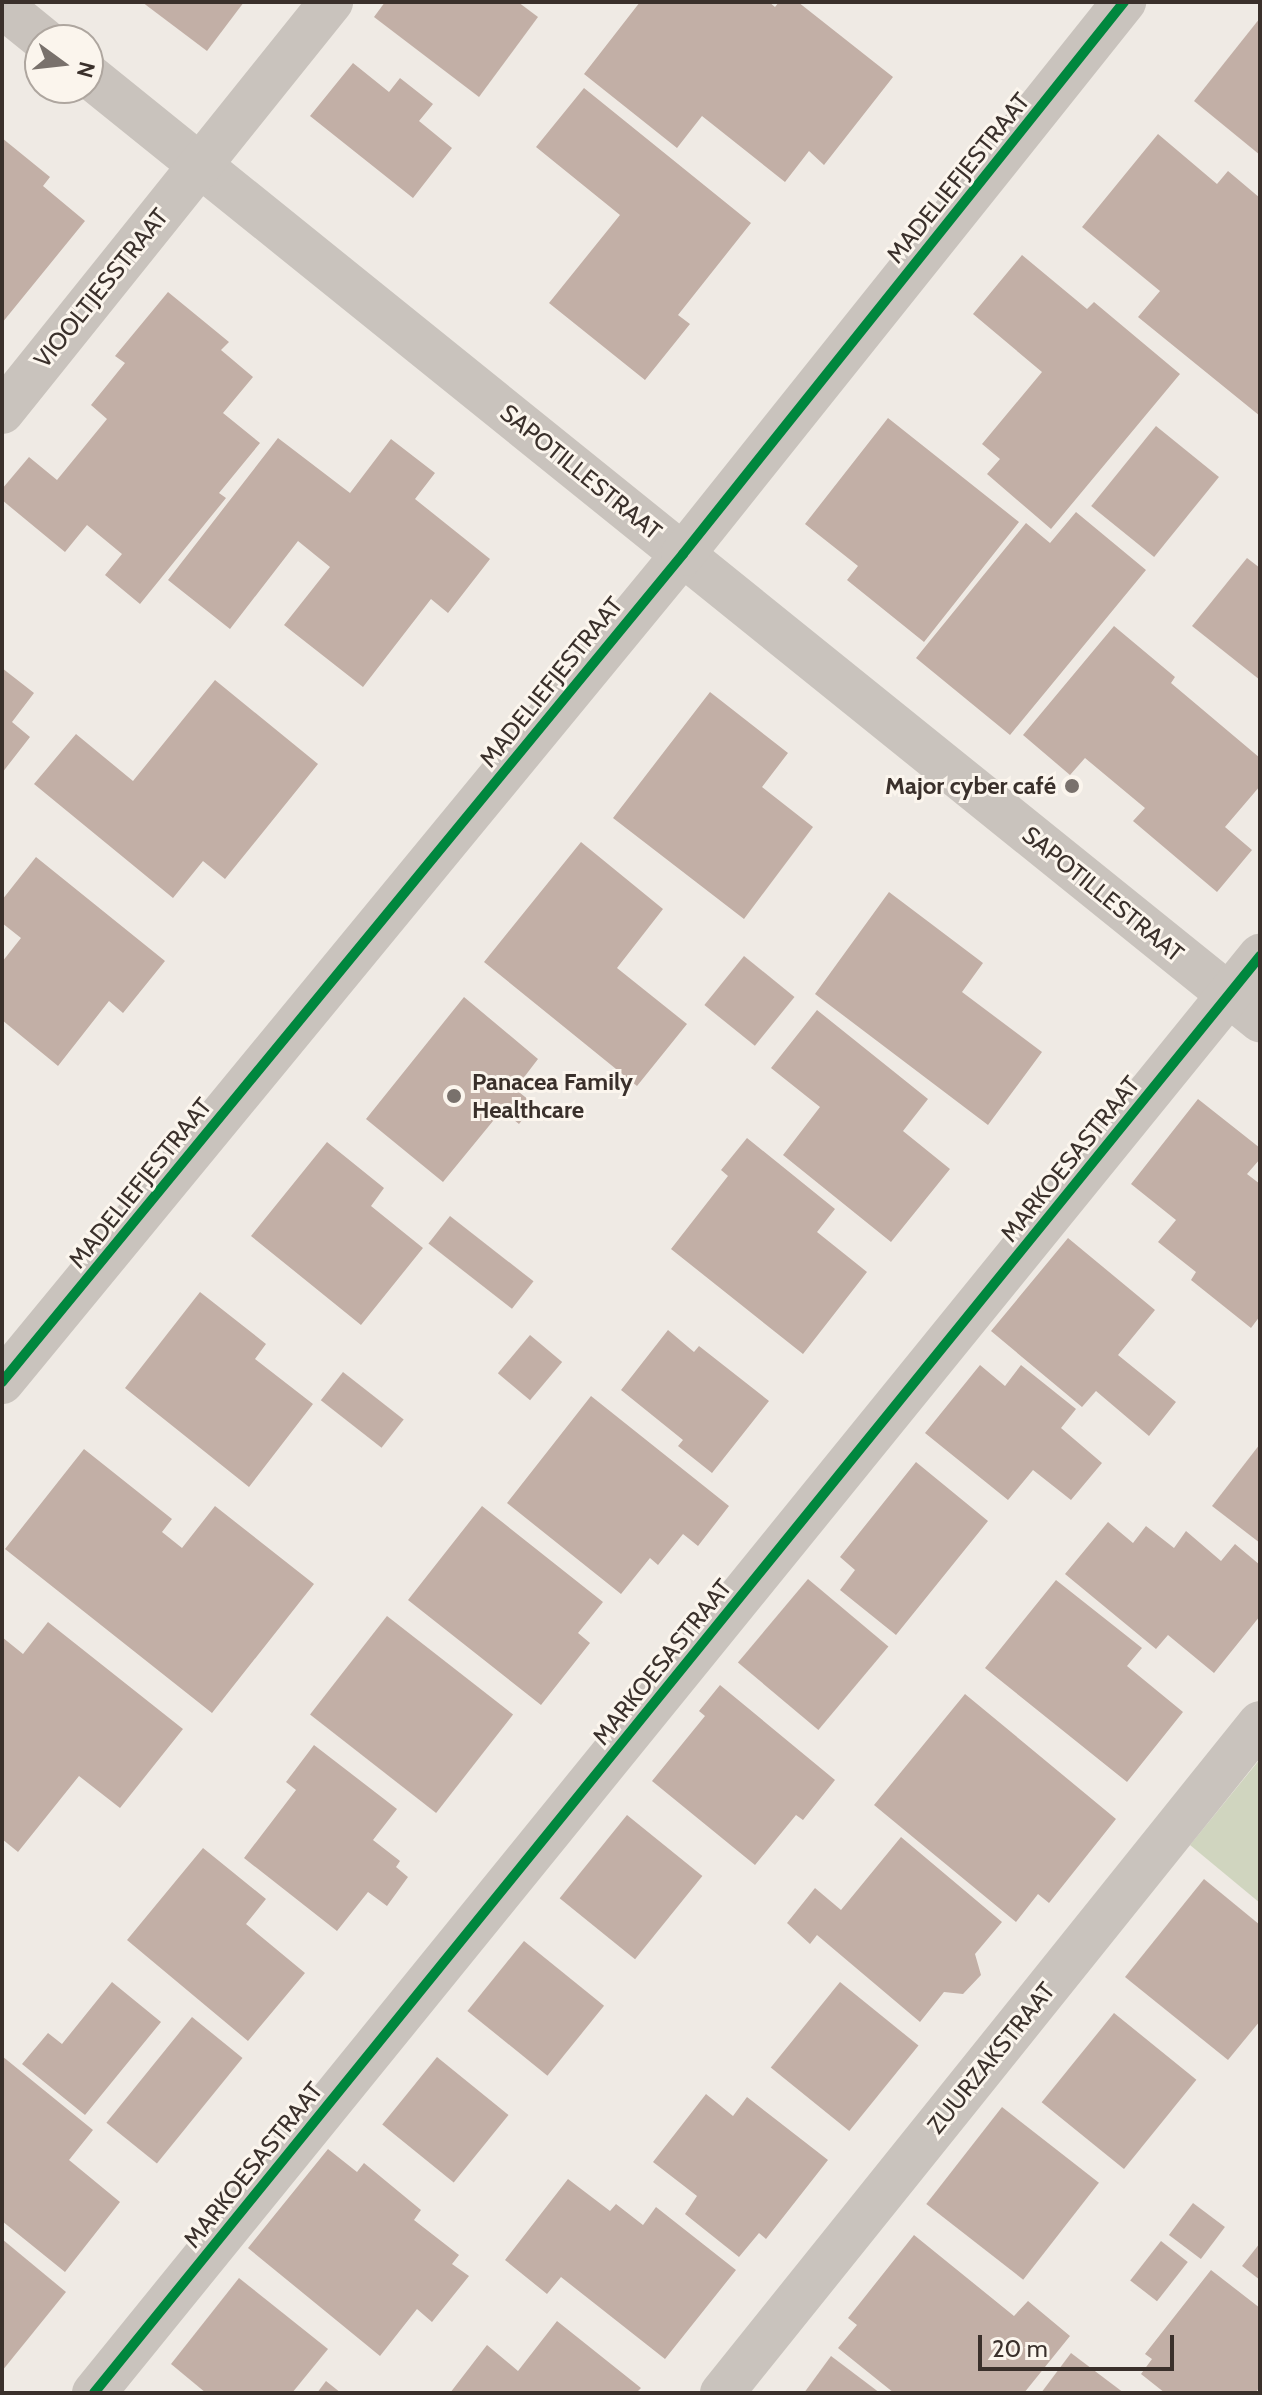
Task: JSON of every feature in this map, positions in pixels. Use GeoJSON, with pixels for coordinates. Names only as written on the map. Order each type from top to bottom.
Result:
{"type":"FeatureCollection","features":[{"type":"Feature","properties":{"kind":"street","name":"VIOOLTJESSTRAAT"},"geometry":{"type":"LineString","coordinates":[[2,412],[331,2]]}},
{"type":"Feature","properties":{"kind":"street","name":"MADELIEFJESTRAAT"},"geometry":{"type":"LineString","coordinates":[[2,1382],[683,554],[1124,2]]}},
{"type":"Feature","properties":{"kind":"street"},"geometry":{"type":"LineString","coordinates":[[2,6],[24,24]]}},
{"type":"Feature","properties":{"kind":"street","name":"SAPOTILLESTRAAT"},"geometry":{"type":"LineString","coordinates":[[104,88],[1244,1008]]}},
{"type":"Feature","properties":{"kind":"street","name":"MARKOESASTRAAT"},"geometry":{"type":"LineString","coordinates":[[94,2393],[1244,1008],[1260,956]]}},
{"type":"Feature","properties":{"kind":"street","name":"ZUURZAKSTRAAT"},"geometry":{"type":"LineString","coordinates":[[722,2393],[1260,1723]]}},
{"type":"Feature","properties":{"kind":"green space"},"geometry":{"type":"Polygon","coordinates":[[[1260,1759],[1260,1903],[1190,1845],[1260,1759]]]}},
{"type":"Feature","properties":{"kind":"building"},"geometry":{"type":"Polygon","coordinates":[[[142,2],[244,2],[207,51],[142,2]]]}},
{"type":"Feature","properties":{"kind":"building"},"geometry":{"type":"Polygon","coordinates":[[[385,2],[518,2],[538,17],[479,97],[374,17],[385,2]]]}},
{"type":"Feature","properties":{"kind":"building"},"geometry":{"type":"Polygon","coordinates":[[[640,2],[769,2],[775,7],[779,2],[798,2],[893,77],[824,165],[809,151],[785,182],[702,116],[677,148],[584,74],[640,2]]]}},
{"type":"Feature","properties":{"kind":"building"},"geometry":{"type":"Polygon","coordinates":[[[1260,18],[1260,155],[1194,101],[1260,18]]]}},
{"type":"Feature","properties":{"kind":"building"},"geometry":{"type":"Polygon","coordinates":[[[353,63],[389,92],[400,78],[433,104],[419,121],[452,148],[413,198],[310,116],[353,63]]]}},
{"type":"Feature","properties":{"kind":"building"},"geometry":{"type":"Polygon","coordinates":[[[584,88],[751,223],[678,315],[690,324],[645,380],[549,303],[620,215],[536,147],[584,88]]]}},
{"type":"Feature","properties":{"kind":"building"},"geometry":{"type":"Polygon","coordinates":[[[1158,134],[1217,184],[1228,171],[1260,198],[1260,416],[1138,317],[1160,291],[1082,227],[1158,134]]]}},
{"type":"Feature","properties":{"kind":"building"},"geometry":{"type":"Polygon","coordinates":[[[2,138],[50,177],[43,186],[85,221],[2,323],[2,138]]]}},
{"type":"Feature","properties":{"kind":"building"},"geometry":{"type":"Polygon","coordinates":[[[1022,255],[1087,309],[1094,302],[1180,374],[1051,529],[987,474],[1000,459],[982,444],[1042,372],[973,314],[1022,255]]]}},
{"type":"Feature","properties":{"kind":"building"},"geometry":{"type":"Polygon","coordinates":[[[168,292],[229,342],[221,350],[253,377],[223,413],[260,443],[219,493],[226,498],[140,604],[105,575],[122,554],[87,525],[65,552],[2,500],[2,489],[29,457],[57,480],[107,419],[91,405],[125,363],[115,356],[168,292]]]}},
{"type":"Feature","properties":{"kind":"building"},"geometry":{"type":"Polygon","coordinates":[[[888,418],[1019,522],[924,642],[847,580],[858,566],[805,524],[888,418]]]}},
{"type":"Feature","properties":{"kind":"building"},"geometry":{"type":"Polygon","coordinates":[[[1156,426],[1219,477],[1154,557],[1091,506],[1156,426]]]}},
{"type":"Feature","properties":{"kind":"building"},"geometry":{"type":"Polygon","coordinates":[[[278,438],[350,493],[391,439],[435,473],[415,499],[490,559],[448,613],[431,599],[363,687],[284,625],[330,567],[298,541],[230,629],[168,580],[278,438]]]}},
{"type":"Feature","properties":{"kind":"building"},"geometry":{"type":"Polygon","coordinates":[[[1076,512],[1146,570],[1010,735],[916,658],[1026,523],[1050,543],[1076,512]]]}},
{"type":"Feature","properties":{"kind":"building"},"geometry":{"type":"Polygon","coordinates":[[[1247,558],[1260,568],[1260,680],[1192,626],[1247,558]]]}},
{"type":"Feature","properties":{"kind":"building"},"geometry":{"type":"Polygon","coordinates":[[[1114,626],[1175,677],[1171,683],[1260,758],[1260,786],[1225,827],[1252,850],[1217,892],[1133,821],[1145,808],[1085,758],[1070,775],[1023,735],[1114,626]]]}},
{"type":"Feature","properties":{"kind":"building"},"geometry":{"type":"Polygon","coordinates":[[[2,668],[34,693],[12,722],[30,737],[2,773],[2,668]]]}},
{"type":"Feature","properties":{"kind":"building"},"geometry":{"type":"Polygon","coordinates":[[[215,680],[318,764],[225,879],[203,861],[173,898],[34,784],[76,734],[133,781],[215,680]]]}},
{"type":"Feature","properties":{"kind":"building"},"geometry":{"type":"Polygon","coordinates":[[[710,692],[788,753],[762,787],[813,827],[744,919],[613,818],[710,692]]]}},
{"type":"Feature","properties":{"kind":"building"},"geometry":{"type":"Polygon","coordinates":[[[581,842],[663,909],[617,968],[687,1024],[637,1086],[484,962],[581,842]]]}},
{"type":"Feature","properties":{"kind":"building"},"geometry":{"type":"Polygon","coordinates":[[[36,857],[165,961],[123,1013],[109,1001],[58,1066],[2,1020],[2,962],[21,938],[2,923],[2,900],[36,857]]]}},
{"type":"Feature","properties":{"kind":"building"},"geometry":{"type":"Polygon","coordinates":[[[889,892],[983,963],[962,992],[1042,1052],[988,1125],[815,994],[889,892]]]}},
{"type":"Feature","properties":{"kind":"building"},"geometry":{"type":"Polygon","coordinates":[[[744,956],[795,997],[755,1046],[704,1005],[744,956]]]}},
{"type":"Feature","properties":{"kind":"building","name":"Panacea Family Healthcare"},"geometry":{"type":"Polygon","coordinates":[[[464,997],[538,1059],[515,1089],[534,1104],[519,1124],[502,1110],[443,1182],[366,1119],[464,997]]]}},
{"type":"Feature","properties":{"kind":"building"},"geometry":{"type":"Polygon","coordinates":[[[817,1010],[928,1099],[903,1131],[950,1169],[891,1242],[783,1155],[820,1107],[771,1068],[817,1010]]]}},
{"type":"Feature","properties":{"kind":"building"},"geometry":{"type":"Polygon","coordinates":[[[1198,1099],[1260,1148],[1260,1159],[1247,1174],[1260,1184],[1260,1316],[1251,1328],[1191,1280],[1196,1272],[1158,1242],[1176,1220],[1131,1184],[1198,1099]]]}},
{"type":"Feature","properties":{"kind":"building"},"geometry":{"type":"Polygon","coordinates":[[[747,1138],[835,1209],[817,1232],[867,1272],[803,1354],[671,1249],[728,1176],[721,1170],[747,1138]]]}},
{"type":"Feature","properties":{"kind":"building"},"geometry":{"type":"Polygon","coordinates":[[[327,1142],[384,1188],[371,1206],[423,1248],[361,1325],[251,1236],[327,1142]]]}},
{"type":"Feature","properties":{"kind":"building"},"geometry":{"type":"Polygon","coordinates":[[[450,1216],[534,1281],[512,1309],[428,1244],[450,1216]]]}},
{"type":"Feature","properties":{"kind":"building"},"geometry":{"type":"Polygon","coordinates":[[[1068,1238],[1155,1310],[1118,1355],[1176,1402],[1149,1436],[1096,1391],[1082,1407],[991,1331],[1068,1238]]]}},
{"type":"Feature","properties":{"kind":"building"},"geometry":{"type":"Polygon","coordinates":[[[200,1292],[266,1344],[255,1359],[313,1404],[249,1487],[125,1388],[200,1292]]]}},
{"type":"Feature","properties":{"kind":"building"},"geometry":{"type":"Polygon","coordinates":[[[668,1330],[694,1352],[699,1346],[769,1401],[712,1473],[678,1446],[683,1440],[621,1390],[668,1330]]]}},
{"type":"Feature","properties":{"kind":"building"},"geometry":{"type":"Polygon","coordinates":[[[530,1335],[562,1362],[530,1400],[498,1373],[530,1335]]]}},
{"type":"Feature","properties":{"kind":"building"},"geometry":{"type":"Polygon","coordinates":[[[980,1365],[1005,1386],[1021,1365],[1076,1409],[1061,1428],[1102,1463],[1071,1500],[1033,1470],[1008,1500],[925,1433],[980,1365]]]}},
{"type":"Feature","properties":{"kind":"building"},"geometry":{"type":"Polygon","coordinates":[[[343,1372],[404,1419],[382,1448],[321,1400],[343,1372]]]}},
{"type":"Feature","properties":{"kind":"building"},"geometry":{"type":"Polygon","coordinates":[[[591,1396],[729,1506],[698,1546],[683,1534],[658,1565],[650,1558],[621,1594],[507,1503],[591,1396]]]}},
{"type":"Feature","properties":{"kind":"building"},"geometry":{"type":"Polygon","coordinates":[[[1260,1444],[1260,1543],[1212,1506],[1260,1444]]]}},
{"type":"Feature","properties":{"kind":"building"},"geometry":{"type":"Polygon","coordinates":[[[84,1449],[172,1519],[162,1532],[182,1548],[215,1506],[314,1584],[212,1713],[5,1549],[84,1449]]]}},
{"type":"Feature","properties":{"kind":"building"},"geometry":{"type":"Polygon","coordinates":[[[916,1462],[988,1521],[896,1635],[840,1590],[855,1570],[840,1557],[916,1462]]]}},
{"type":"Feature","properties":{"kind":"building"},"geometry":{"type":"Polygon","coordinates":[[[482,1506],[603,1602],[578,1633],[590,1643],[541,1705],[408,1600],[482,1506]]]}},
{"type":"Feature","properties":{"kind":"building"},"geometry":{"type":"Polygon","coordinates":[[[1108,1522],[1133,1543],[1146,1526],[1174,1548],[1186,1531],[1221,1561],[1235,1544],[1260,1565],[1260,1616],[1214,1673],[1168,1635],[1156,1649],[1065,1574],[1108,1522]]]}},
{"type":"Feature","properties":{"kind":"building"},"geometry":{"type":"Polygon","coordinates":[[[808,1579],[888,1646],[818,1730],[738,1662],[808,1579]]]}},
{"type":"Feature","properties":{"kind":"building"},"geometry":{"type":"Polygon","coordinates":[[[1056,1580],[1142,1648],[1127,1666],[1183,1712],[1127,1782],[985,1668],[1056,1580]]]}},
{"type":"Feature","properties":{"kind":"building"},"geometry":{"type":"Polygon","coordinates":[[[387,1616],[513,1715],[436,1813],[310,1715],[387,1616]]]}},
{"type":"Feature","properties":{"kind":"building"},"geometry":{"type":"Polygon","coordinates":[[[48,1622],[183,1729],[120,1808],[79,1776],[18,1852],[2,1839],[2,1637],[23,1654],[48,1622]]]}},
{"type":"Feature","properties":{"kind":"building"},"geometry":{"type":"Polygon","coordinates":[[[720,1685],[835,1780],[803,1820],[796,1815],[755,1865],[652,1781],[705,1716],[699,1711],[720,1685]]]}},
{"type":"Feature","properties":{"kind":"building"},"geometry":{"type":"Polygon","coordinates":[[[965,1694],[1116,1819],[1049,1903],[1038,1894],[1016,1922],[874,1805],[965,1694]]]}},
{"type":"Feature","properties":{"kind":"building"},"geometry":{"type":"Polygon","coordinates":[[[314,1745],[397,1809],[373,1840],[400,1861],[396,1867],[408,1877],[387,1906],[368,1892],[337,1931],[244,1858],[296,1790],[286,1782],[314,1745]]]}},
{"type":"Feature","properties":{"kind":"building"},"geometry":{"type":"Polygon","coordinates":[[[627,1815],[702,1876],[635,1959],[560,1898],[627,1815]]]}},
{"type":"Feature","properties":{"kind":"building"},"geometry":{"type":"Polygon","coordinates":[[[901,1837],[1002,1922],[975,1954],[981,1975],[963,1994],[944,1992],[920,2022],[817,1935],[810,1944],[787,1923],[815,1888],[841,1910],[901,1837]]]}},
{"type":"Feature","properties":{"kind":"building"},"geometry":{"type":"Polygon","coordinates":[[[203,1848],[266,1899],[246,1924],[305,1973],[248,2041],[127,1940],[203,1848]]]}},
{"type":"Feature","properties":{"kind":"building"},"geometry":{"type":"Polygon","coordinates":[[[1204,1879],[1260,1925],[1260,2021],[1228,2060],[1125,1977],[1204,1879]]]}},
{"type":"Feature","properties":{"kind":"building"},"geometry":{"type":"Polygon","coordinates":[[[524,1941],[604,2006],[547,2076],[467,2011],[524,1941]]]}},
{"type":"Feature","properties":{"kind":"building"},"geometry":{"type":"Polygon","coordinates":[[[112,1982],[161,2022],[85,2115],[22,2064],[48,2033],[62,2044],[112,1982]]]}},
{"type":"Feature","properties":{"kind":"building"},"geometry":{"type":"Polygon","coordinates":[[[840,1982],[918,2046],[849,2131],[771,2067],[840,1982]]]}},
{"type":"Feature","properties":{"kind":"building"},"geometry":{"type":"Polygon","coordinates":[[[1114,2013],[1196,2080],[1124,2169],[1042,2102],[1114,2013]]]}},
{"type":"Feature","properties":{"kind":"building"},"geometry":{"type":"Polygon","coordinates":[[[192,2017],[243,2058],[157,2164],[106,2123],[192,2017]]]}},
{"type":"Feature","properties":{"kind":"building"},"geometry":{"type":"Polygon","coordinates":[[[2,2056],[93,2130],[69,2160],[120,2202],[65,2272],[2,2221],[2,2056]]]}},
{"type":"Feature","properties":{"kind":"building"},"geometry":{"type":"Polygon","coordinates":[[[437,2057],[508,2115],[454,2183],[382,2125],[437,2057]]]}},
{"type":"Feature","properties":{"kind":"building"},"geometry":{"type":"Polygon","coordinates":[[[706,2094],[733,2116],[747,2097],[828,2160],[766,2239],[759,2233],[739,2257],[685,2214],[697,2196],[653,2162],[706,2094]]]}},
{"type":"Feature","properties":{"kind":"building"},"geometry":{"type":"Polygon","coordinates":[[[1002,2107],[1099,2183],[1023,2280],[926,2204],[1002,2107]]]}},
{"type":"Feature","properties":{"kind":"building"},"geometry":{"type":"Polygon","coordinates":[[[328,2149],[357,2172],[364,2163],[421,2210],[414,2220],[459,2255],[452,2264],[469,2276],[432,2322],[417,2309],[380,2356],[248,2248],[328,2149]]]}},
{"type":"Feature","properties":{"kind":"building"},"geometry":{"type":"Polygon","coordinates":[[[568,2179],[610,2211],[616,2204],[643,2225],[656,2207],[736,2270],[665,2359],[561,2277],[547,2294],[505,2260],[568,2179]]]}},
{"type":"Feature","properties":{"kind":"building"},"geometry":{"type":"Polygon","coordinates":[[[1193,2203],[1225,2227],[1201,2259],[1169,2235],[1193,2203]]]}},
{"type":"Feature","properties":{"kind":"building"},"geometry":{"type":"Polygon","coordinates":[[[914,2235],[1014,2316],[1028,2301],[1070,2336],[1024,2393],[894,2393],[838,2348],[857,2325],[848,2318],[914,2235]]]}},
{"type":"Feature","properties":{"kind":"building"},"geometry":{"type":"Polygon","coordinates":[[[2,2239],[66,2292],[2,2371],[2,2239]]]}},
{"type":"Feature","properties":{"kind":"building"},"geometry":{"type":"Polygon","coordinates":[[[1161,2241],[1188,2262],[1157,2301],[1130,2280],[1161,2241]]]}},
{"type":"Feature","properties":{"kind":"building"},"geometry":{"type":"Polygon","coordinates":[[[1260,2243],[1260,2280],[1242,2266],[1260,2243]]]}},
{"type":"Feature","properties":{"kind":"building"},"geometry":{"type":"Polygon","coordinates":[[[1211,2270],[1260,2308],[1260,2387],[1255,2393],[1165,2393],[1141,2374],[1152,2359],[1145,2354],[1211,2270]]]}},
{"type":"Feature","properties":{"kind":"building"},"geometry":{"type":"Polygon","coordinates":[[[239,2278],[328,2349],[292,2393],[206,2393],[171,2364],[239,2278]]]}},
{"type":"Feature","properties":{"kind":"building"},"geometry":{"type":"Polygon","coordinates":[[[557,2321],[641,2388],[636,2393],[450,2393],[487,2345],[518,2371],[557,2321]]]}},
{"type":"Feature","properties":{"kind":"building"},"geometry":{"type":"Polygon","coordinates":[[[1071,2353],[1124,2393],[1041,2393],[1071,2353]]]}},
{"type":"Feature","properties":{"kind":"building"},"geometry":{"type":"Polygon","coordinates":[[[831,2356],[880,2393],[804,2393],[831,2356]]]}},
{"type":"Feature","properties":{"kind":"building"},"geometry":{"type":"Polygon","coordinates":[[[326,2381],[341,2393],[317,2393],[326,2381]]]}},
{"type":"Feature","properties":{"kind":"cycle path"},"geometry":{"type":"LineString","coordinates":[[2,1382],[683,554],[1124,2]]}},
{"type":"Feature","properties":{"kind":"cycle path"},"geometry":{"type":"LineString","coordinates":[[94,2393],[1260,956]]}},
{"type":"Feature","properties":{"kind":"place","name":"Major cyber café"},"geometry":{"type":"Point","coordinates":[1072,786]}},
{"type":"Feature","properties":{"kind":"place","name":"Panacea Family Healthcare"},"geometry":{"type":"Point","coordinates":[454,1096]}}]}
